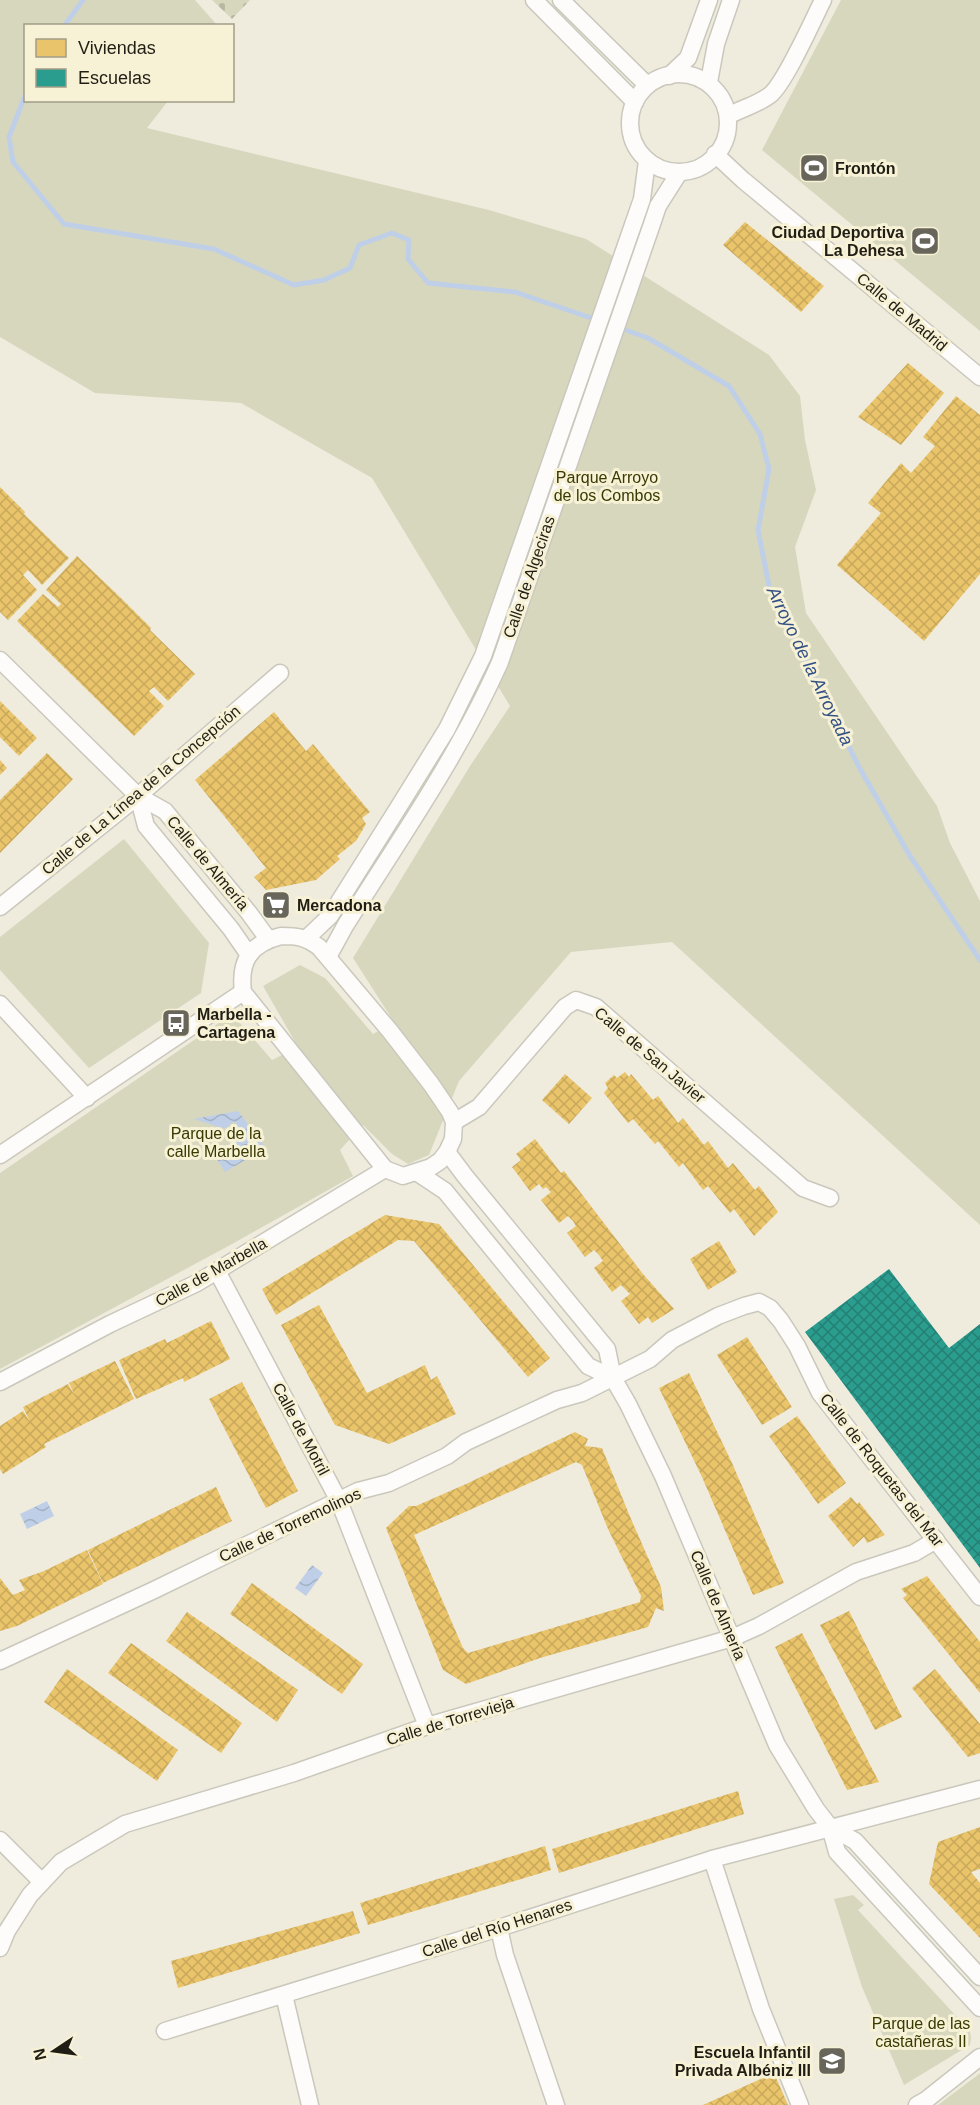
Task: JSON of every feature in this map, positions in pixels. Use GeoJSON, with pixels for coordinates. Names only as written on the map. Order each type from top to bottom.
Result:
{"type":"FeatureCollection","features":[{"type":"Feature","properties":{"kind":"street"},"geometry":{"type":"LineString","coordinates":[[534,0],[635,102]]}},
{"type":"Feature","properties":{"kind":"street"},"geometry":{"type":"LineString","coordinates":[[561,0],[647,85]]}},
{"type":"Feature","properties":{"kind":"street"},"geometry":{"type":"LineString","coordinates":[[669,76],[688,58],[709,0]]}},
{"type":"Feature","properties":{"kind":"street"},"geometry":{"type":"LineString","coordinates":[[709,82],[716,44],[731,0]]}},
{"type":"Feature","properties":{"kind":"street"},"geometry":{"type":"LineString","coordinates":[[728,116],[757,104],[773,93],[823,0]]}},
{"type":"Feature","properties":{"kind":"street"},"geometry":{"type":"LineString","coordinates":[[684,74],[709,82],[724,100],[728,116],[728,134],[707,166],[693,172],[665,171],[648,162],[636,148],[631,125],[635,102],[647,85],[656,79],[684,74]]}},
{"type":"Feature","properties":{"kind":"street","name":"Calle de Madrid"},"geometry":{"type":"LineString","coordinates":[[715,154],[743,180],[980,377]]}},
{"type":"Feature","properties":{"kind":"street","name":"Calle de Algeciras"},"geometry":{"type":"LineString","coordinates":[[307,938],[330,916],[447,729],[483,656],[637,214],[648,162]]}},
{"type":"Feature","properties":{"kind":"street","name":"Calle de Algeciras"},"geometry":{"type":"LineString","coordinates":[[328,957],[345,926],[464,737],[483,700],[500,662],[658,206],[679,173]]}},
{"type":"Feature","properties":{"kind":"street","name":"Calle de Almería"},"geometry":{"type":"LineString","coordinates":[[0,660],[138,796],[165,811],[249,912],[268,939]]}},
{"type":"Feature","properties":{"kind":"street","name":"Calle de La Línea de la Concepción"},"geometry":{"type":"LineString","coordinates":[[0,907],[138,796],[280,672]]}},
{"type":"Feature","properties":{"kind":"street","name":"Calle de Almería"},"geometry":{"type":"LineString","coordinates":[[138,796],[146,826],[249,955]]}},
{"type":"Feature","properties":{"kind":"street"},"geometry":{"type":"LineString","coordinates":[[295,936],[307,938],[328,957],[390,1031],[450,1112],[454,1122],[453,1138],[447,1152],[431,1167],[403,1176],[385,1169],[243,992],[244,964],[249,955],[268,939],[295,936]]}},
{"type":"Feature","properties":{"kind":"street"},"geometry":{"type":"LineString","coordinates":[[0,1155],[243,992]]}},
{"type":"Feature","properties":{"kind":"street","name":"Calle de San Javier"},"geometry":{"type":"LineString","coordinates":[[454,1122],[479,1107],[565,1007],[576,1000],[596,1007],[803,1188],[830,1198]]}},
{"type":"Feature","properties":{"kind":"street"},"geometry":{"type":"LineString","coordinates":[[0,1004],[87,1098]]}},
{"type":"Feature","properties":{"kind":"street","name":"Calle de Almería"},"geometry":{"type":"LineString","coordinates":[[447,1152],[608,1349],[613,1378],[663,1476],[777,1745],[816,1809],[830,1827]]}},
{"type":"Feature","properties":{"kind":"street","name":"Calle de Marbella"},"geometry":{"type":"LineString","coordinates":[[0,1382],[111,1324],[197,1283],[385,1169]]}},
{"type":"Feature","properties":{"kind":"street"},"geometry":{"type":"LineString","coordinates":[[418,1173],[445,1191],[588,1366],[613,1378]]}},
{"type":"Feature","properties":{"kind":"street","name":"Calle de Motril"},"geometry":{"type":"LineString","coordinates":[[217,1271],[339,1501],[427,1726]]}},
{"type":"Feature","properties":{"kind":"street","name":"Calle de Roquetas del Mar"},"geometry":{"type":"LineString","coordinates":[[613,1378],[650,1359],[672,1340],[718,1316],[759,1302],[770,1308],[797,1346],[820,1394],[980,1597]]}},
{"type":"Feature","properties":{"kind":"street","name":"Calle de Torremolinos"},"geometry":{"type":"LineString","coordinates":[[0,1661],[152,1591],[358,1491],[389,1483],[447,1456],[466,1442],[557,1400],[582,1393],[613,1378]]}},
{"type":"Feature","properties":{"kind":"street","name":"Calle de Torrevieja"},"geometry":{"type":"LineString","coordinates":[[0,1948],[7,1931],[25,1904],[61,1862],[125,1824],[294,1773],[427,1726],[732,1638],[759,1626],[856,1572],[914,1553],[936,1540]]}},
{"type":"Feature","properties":{"kind":"street","name":"Calle del Río Henares"},"geometry":{"type":"LineString","coordinates":[[165,2031],[499,1928],[712,1859],[980,1789]]}},
{"type":"Feature","properties":{"kind":"street"},"geometry":{"type":"LineString","coordinates":[[830,1827],[855,1841],[980,1977]]}},
{"type":"Feature","properties":{"kind":"street"},"geometry":{"type":"LineString","coordinates":[[830,1827],[837,1852],[980,2008]]}},
{"type":"Feature","properties":{"kind":"street"},"geometry":{"type":"LineString","coordinates":[[0,1840],[42,1882]]}},
{"type":"Feature","properties":{"kind":"street"},"geometry":{"type":"LineString","coordinates":[[712,1859],[761,2009],[800,2105]]}},
{"type":"Feature","properties":{"kind":"street"},"geometry":{"type":"LineString","coordinates":[[499,1928],[505,1955],[556,2105]]}},
{"type":"Feature","properties":{"kind":"street"},"geometry":{"type":"LineString","coordinates":[[284,1995],[310,2105]]}},
{"type":"Feature","properties":{"kind":"street"},"geometry":{"type":"LineString","coordinates":[[916,2105],[926,2100],[980,2057]]}},
{"type":"Feature","properties":{"kind":"green space","name":"Parque Arroyo de los Combos"},"geometry":{"type":"Polygon","coordinates":[[[0,0],[195,0],[216,24],[24,24],[24,102],[167,102],[147,128],[489,210],[586,239],[769,355],[800,396],[805,440],[816,490],[795,547],[806,613],[937,806],[950,843],[980,901],[980,1225],[672,942],[571,952],[459,1081],[429,1155],[408,1164],[392,1154],[363,1125],[340,1150],[353,1176],[0,1369],[0,1173],[232,1014],[272,1060],[298,1047],[263,986],[300,965],[325,978],[373,1034],[394,1022],[353,958],[470,766],[510,706],[372,478],[241,403],[95,393],[0,337],[0,0]]]}},
{"type":"Feature","properties":{"kind":"green space"},"geometry":{"type":"Polygon","coordinates":[[[212,0],[250,0],[232,19],[212,0]]]}},
{"type":"Feature","properties":{"kind":"green space","name":"Ciudad Deportiva La Dehesa"},"geometry":{"type":"Polygon","coordinates":[[[841,0],[980,0],[980,331],[762,150],[841,0]]]}},
{"type":"Feature","properties":{"kind":"green space"},"geometry":{"type":"Polygon","coordinates":[[[124,839],[209,943],[201,993],[89,1068],[0,970],[0,937],[124,839]]]}},
{"type":"Feature","properties":{"kind":"green space","name":"Parque de las castañeras II"},"geometry":{"type":"Polygon","coordinates":[[[853,1895],[864,1905],[858,1910],[970,2031],[970,2045],[904,2085],[862,1987],[834,1899],[853,1895]]]}},
{"type":"Feature","properties":{"kind":"green space"},"geometry":{"type":"Polygon","coordinates":[[[979,2074],[980,2105],[938,2105],[979,2074]]]}},
{"type":"Feature","properties":{"kind":"water"},"geometry":{"type":"Polygon","coordinates":[[[238,1111],[266,1148],[225,1172],[210,1148],[223,1150],[235,1146],[237,1124],[233,1122],[226,1128],[222,1128],[193,1119],[238,1111]]]}},
{"type":"Feature","properties":{"kind":"water"},"geometry":{"type":"Polygon","coordinates":[[[47,1501],[54,1516],[27,1529],[20,1514],[47,1501]]]}},
{"type":"Feature","properties":{"kind":"water"},"geometry":{"type":"Polygon","coordinates":[[[312,1565],[323,1573],[306,1596],[295,1588],[312,1565]]]}},
{"type":"Feature","properties":{"kind":"building: Viviendas"},"geometry":{"type":"Polygon","coordinates":[[[745,222],[824,286],[801,312],[723,245],[745,222]]]}},
{"type":"Feature","properties":{"kind":"building: Viviendas"},"geometry":{"type":"Polygon","coordinates":[[[908,363],[944,393],[901,445],[858,417],[908,363]]]}},
{"type":"Feature","properties":{"kind":"building: Viviendas"},"geometry":{"type":"Polygon","coordinates":[[[956,396],[980,415],[980,574],[924,641],[837,565],[881,513],[868,503],[901,463],[911,473],[935,446],[923,437],[956,396]]]}},
{"type":"Feature","properties":{"kind":"building: Viviendas"},"geometry":{"type":"Polygon","coordinates":[[[0,487],[69,558],[42,585],[28,570],[23,575],[37,590],[8,620],[0,612],[0,487]]]}},
{"type":"Feature","properties":{"kind":"building: Viviendas"},"geometry":{"type":"Polygon","coordinates":[[[77,556],[195,674],[168,701],[154,687],[149,691],[164,706],[134,736],[17,621],[43,594],[58,607],[61,604],[46,590],[77,556]]]}},
{"type":"Feature","properties":{"kind":"building: Viviendas"},"geometry":{"type":"Polygon","coordinates":[[[0,701],[37,738],[19,756],[0,737],[0,701]]]}},
{"type":"Feature","properties":{"kind":"building: Viviendas"},"geometry":{"type":"Polygon","coordinates":[[[274,712],[306,751],[313,744],[370,812],[362,818],[366,824],[356,841],[337,856],[340,859],[316,880],[266,890],[254,877],[266,868],[195,780],[274,712]]]}},
{"type":"Feature","properties":{"kind":"building: Viviendas"},"geometry":{"type":"Polygon","coordinates":[[[47,753],[73,779],[0,853],[0,800],[47,753]]]}},
{"type":"Feature","properties":{"kind":"building: Viviendas"},"geometry":{"type":"Polygon","coordinates":[[[0,760],[7,768],[0,775],[0,760]]]}},
{"type":"Feature","properties":{"kind":"building: Viviendas"},"geometry":{"type":"Polygon","coordinates":[[[625,1072],[629,1077],[631,1074],[653,1100],[658,1096],[678,1123],[683,1118],[704,1145],[708,1141],[728,1168],[733,1163],[755,1190],[759,1186],[778,1212],[754,1236],[734,1209],[730,1213],[708,1186],[703,1190],[683,1163],[679,1167],[658,1141],[655,1144],[633,1119],[628,1123],[604,1093],[608,1088],[605,1083],[614,1075],[617,1078],[625,1072]]]}},
{"type":"Feature","properties":{"kind":"building: Viviendas"},"geometry":{"type":"Polygon","coordinates":[[[565,1074],[592,1098],[569,1124],[542,1100],[565,1074]]]}},
{"type":"Feature","properties":{"kind":"building: Viviendas"},"geometry":{"type":"Polygon","coordinates":[[[535,1139],[561,1173],[564,1171],[643,1274],[674,1309],[652,1323],[648,1317],[639,1324],[621,1301],[630,1294],[621,1285],[612,1292],[594,1268],[603,1261],[599,1255],[594,1250],[585,1257],[567,1233],[576,1226],[573,1221],[568,1216],[559,1223],[541,1200],[551,1192],[546,1187],[543,1189],[539,1184],[530,1191],[512,1167],[521,1160],[516,1154],[535,1139]]]}},
{"type":"Feature","properties":{"kind":"building: Viviendas"},"geometry":{"type":"Polygon","coordinates":[[[385,1215],[439,1224],[550,1358],[528,1377],[414,1241],[398,1240],[276,1315],[262,1289],[385,1215]]]}},
{"type":"Feature","properties":{"kind":"building: Viviendas"},"geometry":{"type":"Polygon","coordinates":[[[719,1241],[737,1272],[708,1290],[690,1259],[719,1241]]]}},
{"type":"Feature","properties":{"kind":"building: Viviendas"},"geometry":{"type":"Polygon","coordinates":[[[319,1305],[367,1393],[425,1365],[431,1380],[437,1376],[456,1414],[389,1444],[335,1425],[281,1325],[319,1305]]]}},
{"type":"Feature","properties":{"kind":"building: Viviendas"},"geometry":{"type":"Polygon","coordinates":[[[211,1321],[230,1359],[184,1382],[183,1378],[136,1399],[119,1360],[165,1339],[167,1343],[211,1321]]]}},
{"type":"Feature","properties":{"kind":"building: Viviendas"},"geometry":{"type":"Polygon","coordinates":[[[747,1337],[792,1407],[762,1425],[717,1355],[747,1337]]]}},
{"type":"Feature","properties":{"kind":"building: Viviendas"},"geometry":{"type":"Polygon","coordinates":[[[115,1361],[134,1399],[44,1444],[46,1447],[3,1474],[0,1469],[0,1426],[23,1411],[30,1422],[23,1407],[68,1384],[75,1396],[69,1383],[115,1361]]]}},
{"type":"Feature","properties":{"kind":"building: Viviendas"},"geometry":{"type":"Polygon","coordinates":[[[689,1373],[732,1463],[784,1583],[753,1595],[702,1477],[659,1388],[689,1373]]]}},
{"type":"Feature","properties":{"kind":"building: Viviendas"},"geometry":{"type":"Polygon","coordinates":[[[242,1382],[298,1491],[266,1508],[209,1399],[242,1382]]]}},
{"type":"Feature","properties":{"kind":"building: Viviendas"},"geometry":{"type":"Polygon","coordinates":[[[797,1416],[846,1483],[818,1504],[769,1436],[797,1416]]]}},
{"type":"Feature","properties":{"kind":"building: Viviendas"},"geometry":{"type":"Polygon","coordinates":[[[575,1432],[588,1439],[585,1446],[602,1448],[661,1587],[664,1611],[656,1608],[648,1627],[540,1658],[466,1684],[443,1670],[386,1528],[409,1506],[416,1506],[575,1432]],[[576,1462],[414,1535],[463,1648],[468,1653],[640,1602],[641,1596],[608,1529],[582,1465],[576,1462]]]}},
{"type":"Feature","properties":{"kind":"building: Viviendas"},"geometry":{"type":"Polygon","coordinates":[[[216,1487],[232,1521],[103,1583],[88,1550],[216,1487]]]}},
{"type":"Feature","properties":{"kind":"building: Viviendas"},"geometry":{"type":"Polygon","coordinates":[[[851,1497],[857,1504],[859,1502],[885,1535],[867,1543],[864,1537],[853,1547],[828,1516],[851,1497]]]}},
{"type":"Feature","properties":{"kind":"building: Viviendas"},"geometry":{"type":"Polygon","coordinates":[[[87,1550],[103,1584],[17,1626],[0,1631],[0,1578],[13,1595],[25,1590],[19,1580],[44,1571],[87,1550]]]}},
{"type":"Feature","properties":{"kind":"building: Viviendas"},"geometry":{"type":"Polygon","coordinates":[[[927,1576],[980,1642],[980,1693],[903,1598],[907,1595],[901,1589],[927,1576]]]}},
{"type":"Feature","properties":{"kind":"building: Viviendas"},"geometry":{"type":"Polygon","coordinates":[[[252,1583],[363,1664],[342,1694],[230,1614],[252,1583]]]}},
{"type":"Feature","properties":{"kind":"building: Viviendas"},"geometry":{"type":"Polygon","coordinates":[[[849,1611],[902,1717],[875,1730],[820,1625],[849,1611]]]}},
{"type":"Feature","properties":{"kind":"building: Viviendas"},"geometry":{"type":"Polygon","coordinates":[[[187,1612],[298,1690],[277,1722],[166,1641],[187,1612]]]}},
{"type":"Feature","properties":{"kind":"building: Viviendas"},"geometry":{"type":"Polygon","coordinates":[[[802,1633],[879,1782],[847,1790],[775,1647],[802,1633]]]}},
{"type":"Feature","properties":{"kind":"building: Viviendas"},"geometry":{"type":"Polygon","coordinates":[[[131,1643],[242,1723],[221,1753],[108,1673],[131,1643]]]}},
{"type":"Feature","properties":{"kind":"building: Viviendas"},"geometry":{"type":"Polygon","coordinates":[[[67,1669],[178,1750],[157,1781],[44,1702],[67,1669]]]}},
{"type":"Feature","properties":{"kind":"building: Viviendas"},"geometry":{"type":"Polygon","coordinates":[[[935,1669],[980,1724],[980,1753],[968,1757],[912,1688],[935,1669]]]}},
{"type":"Feature","properties":{"kind":"building: Viviendas"},"geometry":{"type":"Polygon","coordinates":[[[738,1791],[744,1814],[559,1873],[552,1849],[738,1791]]]}},
{"type":"Feature","properties":{"kind":"building: Viviendas"},"geometry":{"type":"Polygon","coordinates":[[[980,1827],[980,1869],[971,1872],[980,1883],[980,1938],[929,1884],[938,1842],[980,1827]]]}},
{"type":"Feature","properties":{"kind":"building: Viviendas"},"geometry":{"type":"Polygon","coordinates":[[[545,1846],[551,1870],[368,1925],[360,1903],[545,1846]]]}},
{"type":"Feature","properties":{"kind":"building: Viviendas"},"geometry":{"type":"Polygon","coordinates":[[[353,1911],[360,1933],[178,1988],[171,1961],[353,1911]]]}},
{"type":"Feature","properties":{"kind":"building: Viviendas"},"geometry":{"type":"Polygon","coordinates":[[[774,2073],[788,2105],[703,2105],[774,2073]]]}},
{"type":"Feature","properties":{"kind":"building: Escuelas"},"geometry":{"type":"Polygon","coordinates":[[[889,1269],[949,1348],[980,1324],[980,1568],[805,1332],[889,1269]]]}},
{"type":"Feature","properties":{"kind":"waterway","name":"Arroyo de la Arroyada"},"geometry":{"type":"LineString","coordinates":[[65,24],[83,0]]}},
{"type":"Feature","properties":{"kind":"waterway","name":"Arroyo de la Arroyada"},"geometry":{"type":"LineString","coordinates":[[24,98],[9,137],[13,162],[64,224],[214,249],[294,285],[324,280],[350,268],[359,245],[392,233],[409,240],[408,259],[428,283],[515,292],[597,320]]}},
{"type":"Feature","properties":{"kind":"waterway","name":"Arroyo de la Arroyada"},"geometry":{"type":"LineString","coordinates":[[620,328],[648,338],[729,386],[760,434],[769,469],[758,530],[769,586],[859,767],[910,856],[980,960]]}},
{"type":"Feature","properties":{"kind":"place","name":"Frontón"},"geometry":{"type":"Point","coordinates":[814,168]}},
{"type":"Feature","properties":{"kind":"place","name":"Ciudad Deportiva La Dehesa"},"geometry":{"type":"Point","coordinates":[925,241]}},
{"type":"Feature","properties":{"kind":"place","name":"Mercadona"},"geometry":{"type":"Point","coordinates":[276,905]}},
{"type":"Feature","properties":{"kind":"place","name":"Marbella - Cartagena"},"geometry":{"type":"Point","coordinates":[176,1023]}},
{"type":"Feature","properties":{"kind":"place","name":"Escuela Infantil Privada Albéniz III"},"geometry":{"type":"Point","coordinates":[832,2061]}},
{"type":"Feature","properties":{"kind":"park label","name":"Parque de la calle Marbella"},"geometry":{"type":"Point","coordinates":[216,1142]}}]}
